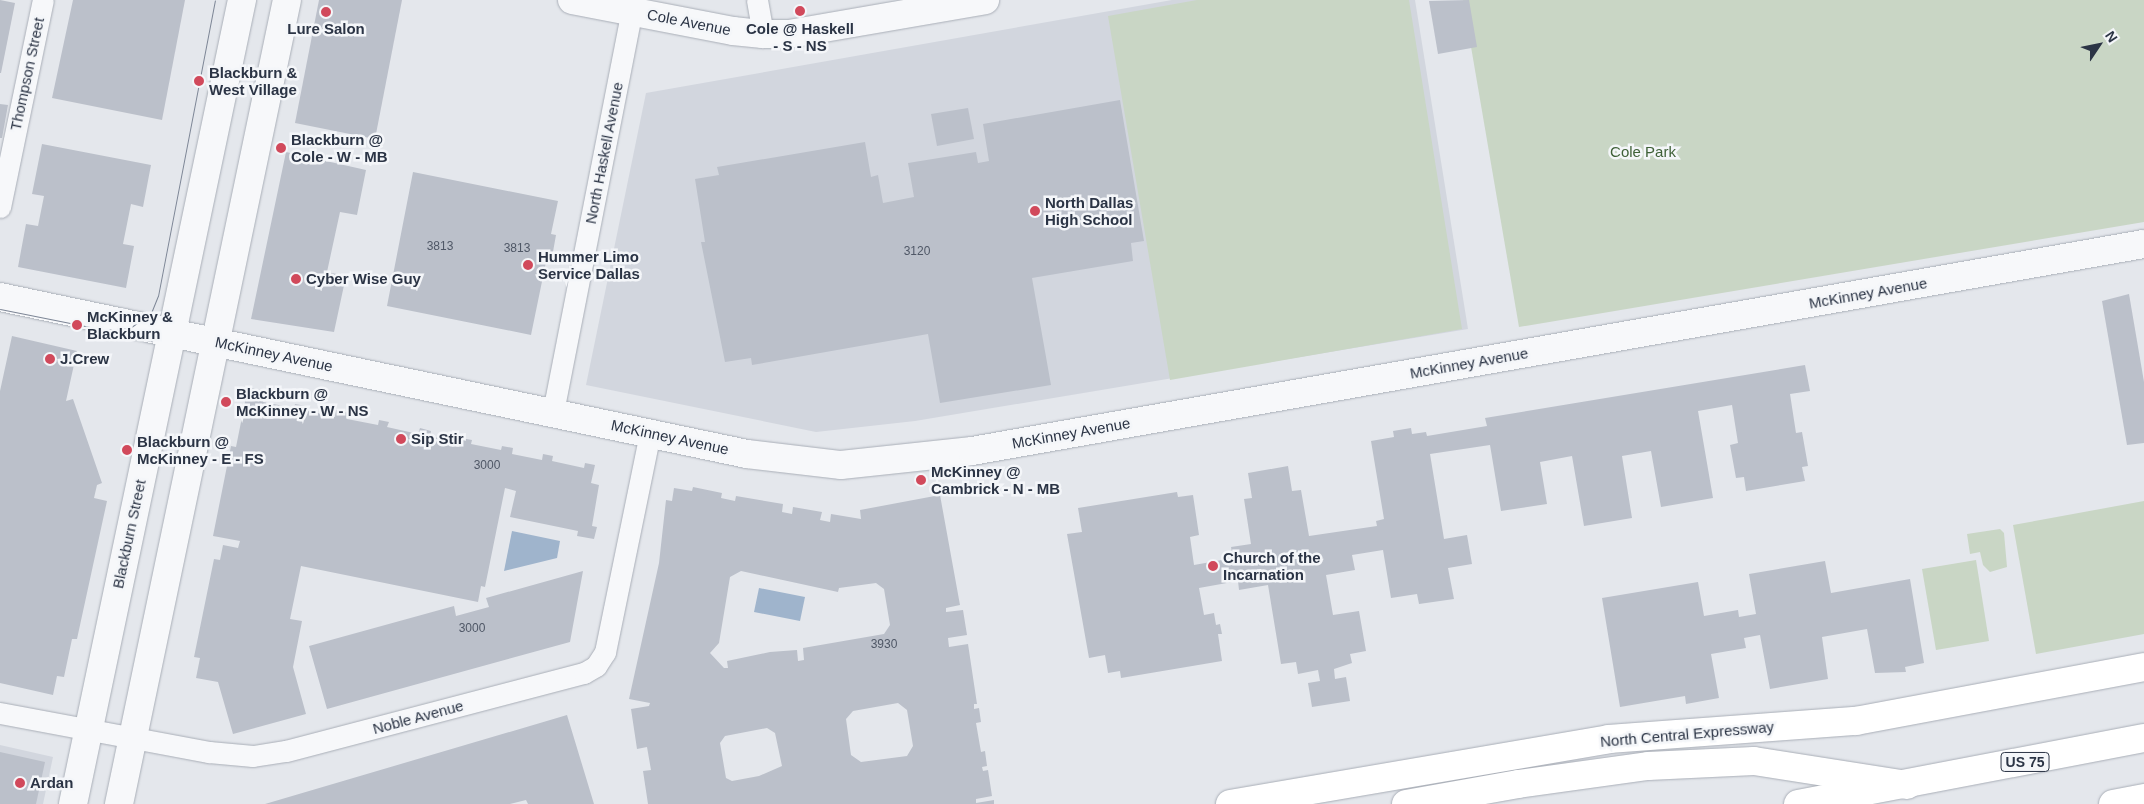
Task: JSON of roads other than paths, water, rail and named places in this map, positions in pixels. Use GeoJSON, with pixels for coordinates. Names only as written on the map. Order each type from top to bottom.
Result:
{"type":"FeatureCollection","features":[{"type":"Feature","properties":{"kind":"main road","name":"North Central Expressway"},"geometry":{"type":"LineString","coordinates":[[1230,804],[1601,741],[1856,721],[2144,667]]}},
{"type":"Feature","properties":{"kind":"main road","name":"US 75"},"geometry":{"type":"LineString","coordinates":[[1798,804],[1907,785],[2144,738]]}},
{"type":"Feature","properties":{"kind":"main road"},"geometry":{"type":"LineString","coordinates":[[1406,804],[1518,784],[1648,766],[1754,761],[1907,785]]}},
{"type":"Feature","properties":{"kind":"main road"},"geometry":{"type":"LineString","coordinates":[[2113,804],[2144,798]]}},
{"type":"Feature","properties":{"kind":"street","name":"Thompson Street"},"geometry":{"type":"LineString","coordinates":[[0,207],[43,0]]}},
{"type":"Feature","properties":{"kind":"street","name":"Blackburn Street"},"geometry":{"type":"LineString","coordinates":[[73,804],[174,333],[242,0]]}},
{"type":"Feature","properties":{"kind":"street"},"geometry":{"type":"LineString","coordinates":[[119,804],[287,0]]}},
{"type":"Feature","properties":{"kind":"street","name":"Cole Avenue"},"geometry":{"type":"LineString","coordinates":[[572,0],[763,34],[789,34],[985,0]]}},
{"type":"Feature","properties":{"kind":"street"},"geometry":{"type":"LineString","coordinates":[[757,0],[763,34]]}},
{"type":"Feature","properties":{"kind":"street","name":"North Haskell Avenue"},"geometry":{"type":"LineString","coordinates":[[553,412],[632,11]]}},
{"type":"Feature","properties":{"kind":"street","name":"McKinney Avenue"},"geometry":{"type":"LineString","coordinates":[[0,297],[650,433],[802,462],[841,465],[876,463],[972,450],[2144,244]]}},
{"type":"Feature","properties":{"kind":"street","name":"Noble Avenue"},"geometry":{"type":"LineString","coordinates":[[0,713],[236,756],[286,752],[590,670],[605,652],[650,433]]}},
{"type":"Feature","properties":{"kind":"water"},"geometry":{"type":"Polygon","coordinates":[[[512,531],[560,541],[557,558],[504,571],[512,531]]]}},
{"type":"Feature","properties":{"kind":"water"},"geometry":{"type":"Polygon","coordinates":[[[759,588],[805,597],[800,621],[754,612],[759,588]]]}},
{"type":"Feature","properties":{"kind":"tram line"},"geometry":{"type":"LineString","coordinates":[[0,309],[105,330],[130,328],[151,313],[158,296],[215,0]]}},
{"type":"Feature","properties":{"kind":"tram line"},"geometry":{"type":"LineString","coordinates":[[113,333],[152,341]]}},
{"type":"Feature","properties":{"kind":"place","name":"Cole @ Haskell - S - NS"},"geometry":{"type":"Point","coordinates":[800,11]}},
{"type":"Feature","properties":{"kind":"place","name":"Lure Salon"},"geometry":{"type":"Point","coordinates":[326,12]}},
{"type":"Feature","properties":{"kind":"place","name":"Blackburn & West Village"},"geometry":{"type":"Point","coordinates":[199,81]}},
{"type":"Feature","properties":{"kind":"place","name":"Blackburn @ Cole - W - MB"},"geometry":{"type":"Point","coordinates":[281,148]}},
{"type":"Feature","properties":{"kind":"place","name":"North Dallas High School"},"geometry":{"type":"Point","coordinates":[1035,211]}},
{"type":"Feature","properties":{"kind":"place","name":"Hummer Limo Service Dallas"},"geometry":{"type":"Point","coordinates":[528,265]}},
{"type":"Feature","properties":{"kind":"place","name":"Cyber Wise Guy"},"geometry":{"type":"Point","coordinates":[296,279]}},
{"type":"Feature","properties":{"kind":"place","name":"McKinney & Blackburn"},"geometry":{"type":"Point","coordinates":[77,325]}},
{"type":"Feature","properties":{"kind":"place","name":"J.Crew"},"geometry":{"type":"Point","coordinates":[50,359]}},
{"type":"Feature","properties":{"kind":"place","name":"Blackburn @ McKinney - W - NS"},"geometry":{"type":"Point","coordinates":[226,402]}},
{"type":"Feature","properties":{"kind":"place","name":"Sip Stir"},"geometry":{"type":"Point","coordinates":[401,439]}},
{"type":"Feature","properties":{"kind":"place","name":"Blackburn @ McKinney - E - FS"},"geometry":{"type":"Point","coordinates":[127,450]}},
{"type":"Feature","properties":{"kind":"place","name":"McKinney @ Cambrick - N - MB"},"geometry":{"type":"Point","coordinates":[921,480]}},
{"type":"Feature","properties":{"kind":"place","name":"Church of the Incarnation"},"geometry":{"type":"Point","coordinates":[1213,566]}},
{"type":"Feature","properties":{"kind":"place","name":"Ardan"},"geometry":{"type":"Point","coordinates":[20,783]}},
{"type":"Feature","properties":{"kind":"park label","name":"Cole Park"},"geometry":{"type":"Point","coordinates":[1643,152]}}]}
